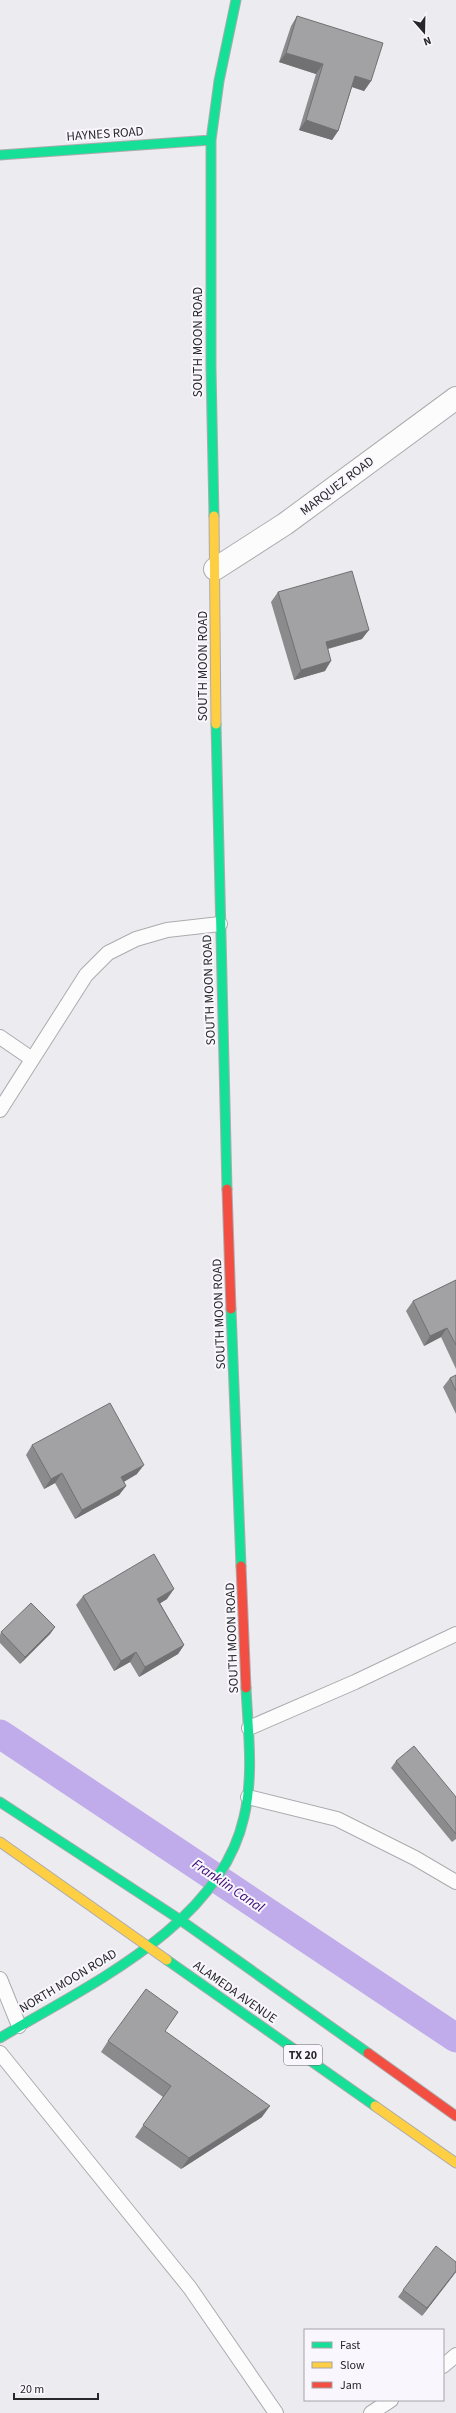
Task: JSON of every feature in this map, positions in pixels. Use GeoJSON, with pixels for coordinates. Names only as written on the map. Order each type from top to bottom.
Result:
{"type":"FeatureCollection","features":[{"type":"Feature","properties":{"kind":"street","name":"SOUTH MOON ROAD"},"geometry":{"type":"LineString","coordinates":[[149,1947],[208,1891],[232,1852],[241,1830],[248,1797],[250,1776],[231,1318],[220,924],[211,368],[211,140],[219,81],[236,0]]}},
{"type":"Feature","properties":{"kind":"street","name":"HAYNES ROAD"},"geometry":{"type":"LineString","coordinates":[[0,155],[211,140]]}},
{"type":"Feature","properties":{"kind":"street","name":"MARQUEZ ROAD"},"geometry":{"type":"LineString","coordinates":[[215,569],[285,524],[456,398]]}},
{"type":"Feature","properties":{"kind":"street","name":"ALAMEDA AVENUE"},"geometry":{"type":"LineString","coordinates":[[0,1802],[179,1919],[456,2116]]}},
{"type":"Feature","properties":{"kind":"street","name":"ALAMEDA AVENUE"},"geometry":{"type":"LineString","coordinates":[[0,1842],[456,2163]]}},
{"type":"Feature","properties":{"kind":"street","name":"NORTH MOON ROAD"},"geometry":{"type":"LineString","coordinates":[[0,2038],[149,1947]]}},
{"type":"Feature","properties":{"kind":"lane"},"geometry":{"type":"LineString","coordinates":[[0,1110],[86,975],[108,953],[136,939],[167,930],[220,924]]}},
{"type":"Feature","properties":{"kind":"lane"},"geometry":{"type":"LineString","coordinates":[[0,1037],[32,1059]]}},
{"type":"Feature","properties":{"kind":"lane"},"geometry":{"type":"LineString","coordinates":[[248,1728],[355,1682],[456,1634]]}},
{"type":"Feature","properties":{"kind":"lane"},"geometry":{"type":"LineString","coordinates":[[248,1797],[337,1819],[415,1858],[456,1882]]}},
{"type":"Feature","properties":{"kind":"lane"},"geometry":{"type":"LineString","coordinates":[[0,1979],[19,2026]]}},
{"type":"Feature","properties":{"kind":"lane"},"geometry":{"type":"LineString","coordinates":[[0,2054],[190,2288],[276,2413]]}},
{"type":"Feature","properties":{"kind":"lane"},"geometry":{"type":"LineString","coordinates":[[444,2365],[456,2355]]}},
{"type":"Feature","properties":{"kind":"lane"},"geometry":{"type":"LineString","coordinates":[[371,2413],[389,2401]]}},
{"type":"Feature","properties":{"kind":"building"},"geometry":{"type":"Polygon","coordinates":[[[297,16],[383,43],[371,81],[355,76],[338,131],[306,120],[323,64],[286,53],[297,16]]]}},
{"type":"Feature","properties":{"kind":"building"},"geometry":{"type":"Polygon","coordinates":[[[352,571],[369,630],[326,642],[331,661],[301,670],[278,592],[352,571]]]}},
{"type":"Feature","properties":{"kind":"building"},"geometry":{"type":"Polygon","coordinates":[[[456,1280],[456,1345],[447,1328],[430,1336],[413,1301],[456,1280]]]}},
{"type":"Feature","properties":{"kind":"building"},"geometry":{"type":"Polygon","coordinates":[[[456,1375],[456,1391],[450,1378],[456,1375]]]}},
{"type":"Feature","properties":{"kind":"building"},"geometry":{"type":"Polygon","coordinates":[[[110,1403],[144,1465],[121,1477],[126,1486],[82,1510],[62,1473],[51,1479],[32,1445],[110,1403]]]}},
{"type":"Feature","properties":{"kind":"building"},"geometry":{"type":"Polygon","coordinates":[[[154,1554],[174,1589],[157,1599],[184,1645],[145,1667],[136,1652],[121,1661],[83,1596],[154,1554]]]}},
{"type":"Feature","properties":{"kind":"building"},"geometry":{"type":"Polygon","coordinates":[[[31,1603],[55,1627],[25,1657],[1,1632],[31,1603]]]}},
{"type":"Feature","properties":{"kind":"building"},"geometry":{"type":"Polygon","coordinates":[[[414,1746],[456,1797],[456,1834],[396,1761],[414,1746]]]}},
{"type":"Feature","properties":{"kind":"building"},"geometry":{"type":"Polygon","coordinates":[[[146,1989],[178,2012],[165,2031],[270,2106],[189,2158],[143,2125],[171,2086],[108,2041],[146,1989]]]}},
{"type":"Feature","properties":{"kind":"building"},"geometry":{"type":"Polygon","coordinates":[[[436,2246],[456,2262],[456,2271],[427,2308],[403,2290],[436,2246]]]}},
{"type":"Feature","properties":{"kind":"waterway","name":"Franklin Canal"},"geometry":{"type":"LineString","coordinates":[[0,1734],[456,2038]]}},
{"type":"Feature","properties":{"kind":"traffic: fast"},"geometry":{"type":"LineString","coordinates":[[214,516],[211,368],[211,140],[219,81],[236,0]]}},
{"type":"Feature","properties":{"kind":"traffic: fast"},"geometry":{"type":"LineString","coordinates":[[0,155],[211,140]]}},
{"type":"Feature","properties":{"kind":"traffic: fast"},"geometry":{"type":"LineString","coordinates":[[216,724],[227,1189]]}},
{"type":"Feature","properties":{"kind":"traffic: fast"},"geometry":{"type":"LineString","coordinates":[[231,1309],[241,1566]]}},
{"type":"Feature","properties":{"kind":"traffic: fast"},"geometry":{"type":"LineString","coordinates":[[0,2038],[109,1974],[145,1949],[179,1921],[208,1890],[230,1856],[244,1817],[250,1769],[246,1688]]}},
{"type":"Feature","properties":{"kind":"traffic: fast"},"geometry":{"type":"LineString","coordinates":[[0,1802],[179,1919],[368,2053]]}},
{"type":"Feature","properties":{"kind":"traffic: fast"},"geometry":{"type":"LineString","coordinates":[[167,1960],[375,2106]]}},
{"type":"Feature","properties":{"kind":"traffic: slow"},"geometry":{"type":"LineString","coordinates":[[214,516],[216,724]]}},
{"type":"Feature","properties":{"kind":"traffic: slow"},"geometry":{"type":"LineString","coordinates":[[0,1842],[167,1960]]}},
{"type":"Feature","properties":{"kind":"traffic: slow"},"geometry":{"type":"LineString","coordinates":[[375,2106],[456,2163]]}},
{"type":"Feature","properties":{"kind":"traffic: jam"},"geometry":{"type":"LineString","coordinates":[[227,1189],[231,1309]]}},
{"type":"Feature","properties":{"kind":"traffic: jam"},"geometry":{"type":"LineString","coordinates":[[241,1566],[246,1688]]}},
{"type":"Feature","properties":{"kind":"traffic: jam"},"geometry":{"type":"LineString","coordinates":[[368,2053],[456,2116]]}}]}
